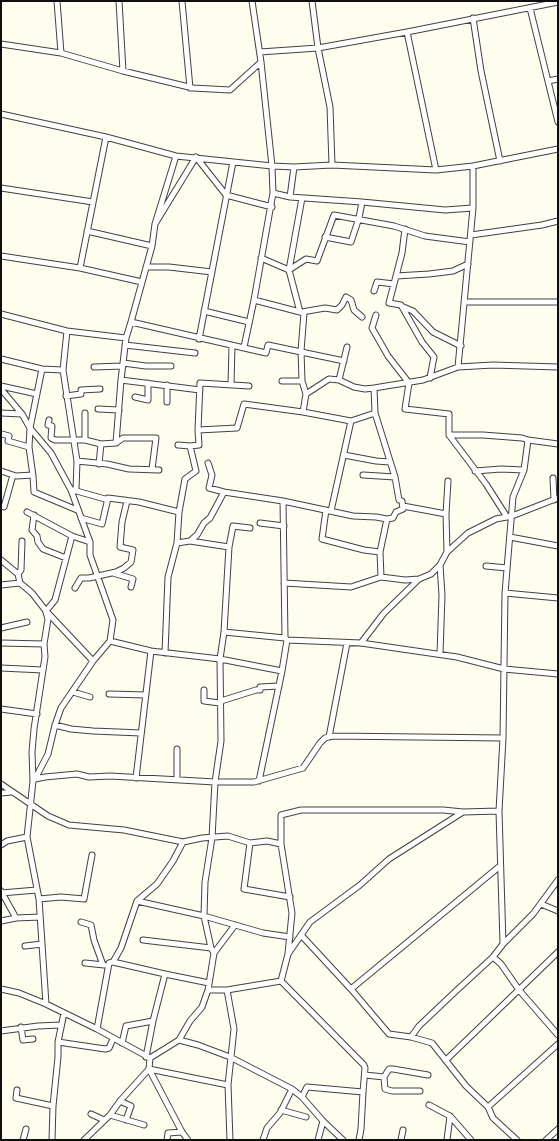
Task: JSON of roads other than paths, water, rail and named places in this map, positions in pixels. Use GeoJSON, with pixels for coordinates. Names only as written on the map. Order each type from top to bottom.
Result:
{"type":"FeatureCollection","features":[{"type":"Feature","properties":{"kind":"street"},"geometry":{"type":"LineString","coordinates":[[57,1],[61,53]]}},
{"type":"Feature","properties":{"kind":"street"},"geometry":{"type":"LineString","coordinates":[[119,1],[123,71]]}},
{"type":"Feature","properties":{"kind":"street"},"geometry":{"type":"LineString","coordinates":[[182,1],[190,88]]}},
{"type":"Feature","properties":{"kind":"street"},"geometry":{"type":"LineString","coordinates":[[244,348],[272,207],[273,194],[272,166],[260,52],[252,1]]}},
{"type":"Feature","properties":{"kind":"street"},"geometry":{"type":"LineString","coordinates":[[312,1],[318,48],[330,106],[332,165]]}},
{"type":"Feature","properties":{"kind":"street"},"geometry":{"type":"LineString","coordinates":[[260,52],[318,48],[558,2]]}},
{"type":"Feature","properties":{"kind":"street"},"geometry":{"type":"LineString","coordinates":[[530,8],[558,122]]}},
{"type":"Feature","properties":{"kind":"street"},"geometry":{"type":"LineString","coordinates":[[473,18],[481,71],[500,161]]}},
{"type":"Feature","properties":{"kind":"street"},"geometry":{"type":"LineString","coordinates":[[407,32],[436,170]]}},
{"type":"Feature","properties":{"kind":"street"},"geometry":{"type":"LineString","coordinates":[[1,44],[61,53],[190,88],[230,90],[261,62]]}},
{"type":"Feature","properties":{"kind":"street"},"geometry":{"type":"LineString","coordinates":[[548,81],[558,79]]}},
{"type":"Feature","properties":{"kind":"street"},"geometry":{"type":"LineString","coordinates":[[1,114],[176,156],[272,166],[294,167],[332,165],[436,170],[473,166],[558,149]]}},
{"type":"Feature","properties":{"kind":"street"},"geometry":{"type":"LineString","coordinates":[[80,268],[106,138]]}},
{"type":"Feature","properties":{"kind":"street"},"geometry":{"type":"LineString","coordinates":[[199,339],[226,195],[231,162],[230,155]]}},
{"type":"Feature","properties":{"kind":"street"},"geometry":{"type":"LineString","coordinates":[[116,443],[126,338],[132,322],[152,246],[155,224],[176,156]]}},
{"type":"Feature","properties":{"kind":"street"},"geometry":{"type":"LineString","coordinates":[[196,157],[226,195],[272,207]]}},
{"type":"Feature","properties":{"kind":"street"},"geometry":{"type":"LineString","coordinates":[[155,224],[196,157]]}},
{"type":"Feature","properties":{"kind":"street"},"geometry":{"type":"LineString","coordinates":[[458,367],[473,208],[473,166]]}},
{"type":"Feature","properties":{"kind":"street"},"geometry":{"type":"LineString","coordinates":[[290,197],[294,167]]}},
{"type":"Feature","properties":{"kind":"street"},"geometry":{"type":"LineString","coordinates":[[1,188],[93,202]]}},
{"type":"Feature","properties":{"kind":"street"},"geometry":{"type":"LineString","coordinates":[[273,194],[290,197],[444,210],[473,208]]}},
{"type":"Feature","properties":{"kind":"street"},"geometry":{"type":"LineString","coordinates":[[302,198],[289,270],[301,312],[304,312],[301,351],[302,381],[306,394],[303,412]]}},
{"type":"Feature","properties":{"kind":"street"},"geometry":{"type":"LineString","coordinates":[[325,237],[351,242],[359,218],[362,202]]}},
{"type":"Feature","properties":{"kind":"street"},"geometry":{"type":"LineString","coordinates":[[289,270],[306,259],[317,261],[334,215],[359,218],[405,229],[425,236],[470,242]]}},
{"type":"Feature","properties":{"kind":"street"},"geometry":{"type":"LineString","coordinates":[[470,235],[542,225],[558,221]]}},
{"type":"Feature","properties":{"kind":"street"},"geometry":{"type":"LineString","coordinates":[[405,229],[402,253],[389,303],[413,311],[434,332],[461,346]]}},
{"type":"Feature","properties":{"kind":"street"},"geometry":{"type":"LineString","coordinates":[[87,231],[152,246]]}},
{"type":"Feature","properties":{"kind":"street"},"geometry":{"type":"LineString","coordinates":[[1,256],[80,268],[142,282]]}},
{"type":"Feature","properties":{"kind":"street"},"geometry":{"type":"LineString","coordinates":[[262,258],[289,270]]}},
{"type":"Feature","properties":{"kind":"street"},"geometry":{"type":"LineString","coordinates":[[396,276],[453,271],[468,264]]}},
{"type":"Feature","properties":{"kind":"street"},"geometry":{"type":"LineString","coordinates":[[146,267],[170,267],[212,272]]}},
{"type":"Feature","properties":{"kind":"street"},"geometry":{"type":"LineString","coordinates":[[374,291],[377,282],[394,284]]}},
{"type":"Feature","properties":{"kind":"street"},"geometry":{"type":"LineString","coordinates":[[254,300],[301,312],[325,308],[337,310],[342,305],[346,297],[351,300],[354,310],[362,317]]}},
{"type":"Feature","properties":{"kind":"street"},"geometry":{"type":"LineString","coordinates":[[464,302],[558,302]]}},
{"type":"Feature","properties":{"kind":"street"},"geometry":{"type":"LineString","coordinates":[[401,306],[422,342],[434,357],[430,378]]}},
{"type":"Feature","properties":{"kind":"street"},"geometry":{"type":"LineString","coordinates":[[204,311],[249,322]]}},
{"type":"Feature","properties":{"kind":"street"},"geometry":{"type":"LineString","coordinates":[[1,314],[67,331],[126,338]]}},
{"type":"Feature","properties":{"kind":"street"},"geometry":{"type":"LineString","coordinates":[[376,315],[372,328],[388,356],[409,383],[405,409],[449,414],[449,435],[510,516]]}},
{"type":"Feature","properties":{"kind":"street"},"geometry":{"type":"LineString","coordinates":[[132,322],[199,339],[266,353],[268,345],[344,361]]}},
{"type":"Feature","properties":{"kind":"street"},"geometry":{"type":"LineString","coordinates":[[34,780],[48,754],[54,725],[61,708],[93,661],[110,641],[113,620],[90,554],[90,542],[77,510],[73,490],[77,461],[63,370],[67,331]]}},
{"type":"Feature","properties":{"kind":"street"},"geometry":{"type":"LineString","coordinates":[[126,345],[195,353]]}},
{"type":"Feature","properties":{"kind":"street"},"geometry":{"type":"LineString","coordinates":[[231,384],[232,346]]}},
{"type":"Feature","properties":{"kind":"street"},"geometry":{"type":"LineString","coordinates":[[339,380],[347,347]]}},
{"type":"Feature","properties":{"kind":"street"},"geometry":{"type":"LineString","coordinates":[[1,359],[42,369],[63,370]]}},
{"type":"Feature","properties":{"kind":"street"},"geometry":{"type":"LineString","coordinates":[[94,367],[123,365],[171,366]]}},
{"type":"Feature","properties":{"kind":"street"},"geometry":{"type":"LineString","coordinates":[[306,394],[329,379],[339,380],[354,387],[365,389],[409,383],[430,378],[458,367],[493,365],[558,367]]}},
{"type":"Feature","properties":{"kind":"street"},"geometry":{"type":"LineString","coordinates":[[42,369],[30,428],[29,447],[34,492],[77,510]]}},
{"type":"Feature","properties":{"kind":"street"},"geometry":{"type":"LineString","coordinates":[[121,380],[200,390]]}},
{"type":"Feature","properties":{"kind":"street"},"geometry":{"type":"LineString","coordinates":[[282,381],[302,381]]}},
{"type":"Feature","properties":{"kind":"street"},"geometry":{"type":"LineString","coordinates":[[135,397],[148,400],[148,383]]}},
{"type":"Feature","properties":{"kind":"street"},"geometry":{"type":"LineString","coordinates":[[178,445],[199,445],[198,430],[200,383],[249,386]]}},
{"type":"Feature","properties":{"kind":"street"},"geometry":{"type":"LineString","coordinates":[[167,385],[167,402]]}},
{"type":"Feature","properties":{"kind":"street"},"geometry":{"type":"LineString","coordinates":[[1,387],[37,394]]}},
{"type":"Feature","properties":{"kind":"street"},"geometry":{"type":"LineString","coordinates":[[1,387],[22,414],[30,428],[51,453],[73,490],[105,499],[108,498],[139,502],[179,512]]}},
{"type":"Feature","properties":{"kind":"street"},"geometry":{"type":"LineString","coordinates":[[208,462],[212,475],[209,488],[353,516],[376,516],[386,519],[393,518],[396,512],[403,510],[403,506],[402,501],[399,500],[395,477],[375,413],[374,388]]}},
{"type":"Feature","properties":{"kind":"street"},"geometry":{"type":"LineString","coordinates":[[66,396],[81,394],[81,390],[100,389]]}},
{"type":"Feature","properties":{"kind":"street"},"geometry":{"type":"LineString","coordinates":[[198,430],[237,428],[244,404],[303,412],[351,421],[375,413]]}},
{"type":"Feature","properties":{"kind":"street"},"geometry":{"type":"LineString","coordinates":[[98,409],[119,410]]}},
{"type":"Feature","properties":{"kind":"street"},"geometry":{"type":"LineString","coordinates":[[1,413],[22,414]]}},
{"type":"Feature","properties":{"kind":"street"},"geometry":{"type":"LineString","coordinates":[[84,440],[86,413]]}},
{"type":"Feature","properties":{"kind":"street"},"geometry":{"type":"LineString","coordinates":[[49,420],[48,425],[52,426],[51,438],[55,440],[84,440],[101,444],[116,443],[123,438],[156,438],[152,469]]}},
{"type":"Feature","properties":{"kind":"street"},"geometry":{"type":"LineString","coordinates":[[351,421],[344,455],[328,511],[322,539],[364,550],[380,552]]}},
{"type":"Feature","properties":{"kind":"street"},"geometry":{"type":"LineString","coordinates":[[2,434],[9,436],[8,441],[29,447]]}},
{"type":"Feature","properties":{"kind":"street"},"geometry":{"type":"LineString","coordinates":[[449,435],[499,436],[558,444]]}},
{"type":"Feature","properties":{"kind":"street"},"geometry":{"type":"LineString","coordinates":[[503,944],[499,811],[503,738],[505,593],[510,537],[510,516],[514,493],[524,470],[528,440]]}},
{"type":"Feature","properties":{"kind":"street"},"geometry":{"type":"LineString","coordinates":[[99,464],[101,444]]}},
{"type":"Feature","properties":{"kind":"street"},"geometry":{"type":"LineString","coordinates":[[165,653],[168,577],[177,543],[179,512],[185,479],[196,471],[190,446]]}},
{"type":"Feature","properties":{"kind":"street"},"geometry":{"type":"LineString","coordinates":[[344,455],[390,462]]}},
{"type":"Feature","properties":{"kind":"street"},"geometry":{"type":"LineString","coordinates":[[77,461],[106,464],[129,469],[159,470]]}},
{"type":"Feature","properties":{"kind":"street"},"geometry":{"type":"LineString","coordinates":[[475,471],[501,469],[524,470]]}},
{"type":"Feature","properties":{"kind":"street"},"geometry":{"type":"LineString","coordinates":[[1,471],[16,476],[33,475]]}},
{"type":"Feature","properties":{"kind":"street"},"geometry":{"type":"LineString","coordinates":[[1,506],[4,507],[13,475]]}},
{"type":"Feature","properties":{"kind":"street"},"geometry":{"type":"LineString","coordinates":[[363,475],[395,477]]}},
{"type":"Feature","properties":{"kind":"street"},"geometry":{"type":"LineString","coordinates":[[284,583],[351,587],[381,577],[405,580],[419,579],[431,574],[440,565],[447,552],[468,533],[491,521],[510,516],[556,499],[553,478]]}},
{"type":"Feature","properties":{"kind":"street"},"geometry":{"type":"LineString","coordinates":[[447,552],[446,514],[448,480]]}},
{"type":"Feature","properties":{"kind":"street"},"geometry":{"type":"LineString","coordinates":[[190,542],[197,535],[204,523],[210,518],[224,492]]}},
{"type":"Feature","properties":{"kind":"street"},"geometry":{"type":"LineString","coordinates":[[81,518],[102,524],[108,498]]}},
{"type":"Feature","properties":{"kind":"street"},"geometry":{"type":"LineString","coordinates":[[75,588],[81,578],[116,572],[124,568],[130,562],[133,550],[120,547],[122,522],[127,501]]}},
{"type":"Feature","properties":{"kind":"street"},"geometry":{"type":"LineString","coordinates":[[259,781],[282,671],[286,639],[284,526],[282,501]]}},
{"type":"Feature","properties":{"kind":"street"},"geometry":{"type":"LineString","coordinates":[[403,506],[446,514]]}},
{"type":"Feature","properties":{"kind":"street"},"geometry":{"type":"LineString","coordinates":[[27,512],[72,536],[90,542]]}},
{"type":"Feature","properties":{"kind":"street"},"geometry":{"type":"LineString","coordinates":[[34,515],[32,530],[37,536],[38,542],[43,549],[66,558]]}},
{"type":"Feature","properties":{"kind":"street"},"geometry":{"type":"LineString","coordinates":[[381,577],[380,552],[386,519]]}},
{"type":"Feature","properties":{"kind":"street"},"geometry":{"type":"LineString","coordinates":[[260,523],[284,526]]}},
{"type":"Feature","properties":{"kind":"street"},"geometry":{"type":"LineString","coordinates":[[148,1057],[179,1040],[190,1021],[202,1007],[208,990],[212,951],[204,916],[205,882],[212,838],[215,782],[221,741],[220,659],[224,632],[230,547],[233,526],[250,528]]}},
{"type":"Feature","properties":{"kind":"street"},"geometry":{"type":"LineString","coordinates":[[45,610],[55,600],[72,536]]}},
{"type":"Feature","properties":{"kind":"street"},"geometry":{"type":"LineString","coordinates":[[510,537],[558,546]]}},
{"type":"Feature","properties":{"kind":"street"},"geometry":{"type":"LineString","coordinates":[[18,574],[21,570],[22,541]]}},
{"type":"Feature","properties":{"kind":"street"},"geometry":{"type":"LineString","coordinates":[[177,543],[190,542],[230,547]]}},
{"type":"Feature","properties":{"kind":"street"},"geometry":{"type":"LineString","coordinates":[[1,560],[18,574],[20,583],[32,593],[45,610],[93,661]]}},
{"type":"Feature","properties":{"kind":"street"},"geometry":{"type":"LineString","coordinates":[[440,565],[442,595],[440,654]]}},
{"type":"Feature","properties":{"kind":"street"},"geometry":{"type":"LineString","coordinates":[[486,566],[507,568]]}},
{"type":"Feature","properties":{"kind":"street"},"geometry":{"type":"LineString","coordinates":[[111,573],[133,579],[131,587]]}},
{"type":"Feature","properties":{"kind":"street"},"geometry":{"type":"LineString","coordinates":[[361,643],[384,613],[419,579]]}},
{"type":"Feature","properties":{"kind":"street"},"geometry":{"type":"LineString","coordinates":[[1,585],[20,583]]}},
{"type":"Feature","properties":{"kind":"street"},"geometry":{"type":"LineString","coordinates":[[505,593],[558,598]]}},
{"type":"Feature","properties":{"kind":"street"},"geometry":{"type":"LineString","coordinates":[[45,610],[48,618],[44,644],[44,670],[32,752],[34,780],[27,838],[39,899],[46,1004]]}},
{"type":"Feature","properties":{"kind":"street"},"geometry":{"type":"LineString","coordinates":[[1,628],[27,622]]}},
{"type":"Feature","properties":{"kind":"street"},"geometry":{"type":"LineString","coordinates":[[224,632],[267,635],[286,639],[361,643],[457,657],[504,669],[558,674]]}},
{"type":"Feature","properties":{"kind":"street"},"geometry":{"type":"LineString","coordinates":[[110,641],[150,651],[220,659],[282,671]]}},
{"type":"Feature","properties":{"kind":"street"},"geometry":{"type":"LineString","coordinates":[[1,643],[44,644]]}},
{"type":"Feature","properties":{"kind":"street"},"geometry":{"type":"LineString","coordinates":[[329,737],[347,643]]}},
{"type":"Feature","properties":{"kind":"street"},"geometry":{"type":"LineString","coordinates":[[136,778],[150,651]]}},
{"type":"Feature","properties":{"kind":"street"},"geometry":{"type":"LineString","coordinates":[[1,668],[44,670]]}},
{"type":"Feature","properties":{"kind":"street"},"geometry":{"type":"LineString","coordinates":[[204,690],[204,701],[221,702],[260,690],[260,687],[279,686]]}},
{"type":"Feature","properties":{"kind":"street"},"geometry":{"type":"LineString","coordinates":[[73,692],[90,698]]}},
{"type":"Feature","properties":{"kind":"street"},"geometry":{"type":"LineString","coordinates":[[109,694],[146,695]]}},
{"type":"Feature","properties":{"kind":"street"},"geometry":{"type":"LineString","coordinates":[[1,710],[37,714]]}},
{"type":"Feature","properties":{"kind":"street"},"geometry":{"type":"LineString","coordinates":[[54,725],[71,729],[141,733]]}},
{"type":"Feature","properties":{"kind":"street"},"geometry":{"type":"LineString","coordinates":[[34,780],[45,777],[77,774],[89,777],[110,776],[215,782],[259,781],[303,768],[320,743],[329,737],[503,738]]}},
{"type":"Feature","properties":{"kind":"street"},"geometry":{"type":"LineString","coordinates":[[177,749],[177,780]]}},
{"type":"Feature","properties":{"kind":"street"},"geometry":{"type":"LineString","coordinates":[[1,784],[48,816],[69,825],[124,830],[183,842],[228,836],[250,843],[267,841],[281,844]]}},
{"type":"Feature","properties":{"kind":"street"},"geometry":{"type":"LineString","coordinates":[[1,793],[11,792]]}},
{"type":"Feature","properties":{"kind":"street"},"geometry":{"type":"LineString","coordinates":[[280,981],[288,954],[292,913],[281,844],[281,815],[301,810],[499,811]]}},
{"type":"Feature","properties":{"kind":"street"},"geometry":{"type":"LineString","coordinates":[[288,954],[302,936],[310,922],[360,885],[390,859],[463,812]]}},
{"type":"Feature","properties":{"kind":"street"},"geometry":{"type":"LineString","coordinates":[[1,845],[8,841],[27,838]]}},
{"type":"Feature","properties":{"kind":"street"},"geometry":{"type":"LineString","coordinates":[[97,1029],[111,963],[121,948],[138,901],[157,884],[173,862],[183,842]]}},
{"type":"Feature","properties":{"kind":"street"},"geometry":{"type":"LineString","coordinates":[[250,843],[244,889],[290,897]]}},
{"type":"Feature","properties":{"kind":"street"},"geometry":{"type":"LineString","coordinates":[[39,899],[61,897],[84,899],[92,855]]}},
{"type":"Feature","properties":{"kind":"street"},"geometry":{"type":"LineString","coordinates":[[351,989],[500,866]]}},
{"type":"Feature","properties":{"kind":"street"},"geometry":{"type":"LineString","coordinates":[[411,1037],[418,1026],[493,957],[503,944],[533,914],[558,880]]}},
{"type":"Feature","properties":{"kind":"street"},"geometry":{"type":"LineString","coordinates":[[16,918],[1,892],[37,890]]}},
{"type":"Feature","properties":{"kind":"street"},"geometry":{"type":"LineString","coordinates":[[138,901],[204,916],[263,933],[290,937]]}},
{"type":"Feature","properties":{"kind":"street"},"geometry":{"type":"LineString","coordinates":[[541,904],[558,911]]}},
{"type":"Feature","properties":{"kind":"street"},"geometry":{"type":"LineString","coordinates":[[1,921],[16,918],[40,917]]}},
{"type":"Feature","properties":{"kind":"street"},"geometry":{"type":"LineString","coordinates":[[81,922],[91,925],[103,965]]}},
{"type":"Feature","properties":{"kind":"street"},"geometry":{"type":"LineString","coordinates":[[212,951],[235,925]]}},
{"type":"Feature","properties":{"kind":"street"},"geometry":{"type":"LineString","coordinates":[[302,936],[351,989],[389,1034],[411,1037],[432,1043],[466,1086],[488,1107],[492,1118],[517,1140]]}},
{"type":"Feature","properties":{"kind":"street"},"geometry":{"type":"LineString","coordinates":[[143,940],[212,951]]}},
{"type":"Feature","properties":{"kind":"street"},"geometry":{"type":"LineString","coordinates":[[25,946],[42,944]]}},
{"type":"Feature","properties":{"kind":"street"},"geometry":{"type":"LineString","coordinates":[[446,1060],[558,952]]}},
{"type":"Feature","properties":{"kind":"street"},"geometry":{"type":"LineString","coordinates":[[493,957],[501,964],[519,990],[558,1035]]}},
{"type":"Feature","properties":{"kind":"street"},"geometry":{"type":"LineString","coordinates":[[85,963],[103,965],[111,963],[209,983]]}},
{"type":"Feature","properties":{"kind":"street"},"geometry":{"type":"LineString","coordinates":[[165,974],[153,1021],[148,1057],[149,1069],[182,1132],[188,1140]]}},
{"type":"Feature","properties":{"kind":"street"},"geometry":{"type":"LineString","coordinates":[[208,990],[227,990],[280,981]]}},
{"type":"Feature","properties":{"kind":"street"},"geometry":{"type":"LineString","coordinates":[[280,981],[364,1065],[361,1129],[359,1140]]}},
{"type":"Feature","properties":{"kind":"street"},"geometry":{"type":"LineString","coordinates":[[1,989],[19,993],[46,1004],[97,1029],[148,1057]]}},
{"type":"Feature","properties":{"kind":"street"},"geometry":{"type":"LineString","coordinates":[[227,990],[234,1030],[228,1085],[230,1140]]}},
{"type":"Feature","properties":{"kind":"street"},"geometry":{"type":"LineString","coordinates":[[52,1140],[58,1042],[64,1013]]}},
{"type":"Feature","properties":{"kind":"street"},"geometry":{"type":"LineString","coordinates":[[122,1043],[126,1026],[153,1021]]}},
{"type":"Feature","properties":{"kind":"street"},"geometry":{"type":"LineString","coordinates":[[1,1031],[21,1027],[61,1026]]}},
{"type":"Feature","properties":{"kind":"street"},"geometry":{"type":"LineString","coordinates":[[21,1027],[23,1040],[33,1039]]}},
{"type":"Feature","properties":{"kind":"street"},"geometry":{"type":"LineString","coordinates":[[58,1042],[105,1049],[109,1048],[113,1039]]}},
{"type":"Feature","properties":{"kind":"street"},"geometry":{"type":"LineString","coordinates":[[179,1040],[198,1045],[230,1057],[292,1089],[302,1097],[343,1140]]}},
{"type":"Feature","properties":{"kind":"street"},"geometry":{"type":"LineString","coordinates":[[488,1107],[558,1044]]}},
{"type":"Feature","properties":{"kind":"street"},"geometry":{"type":"LineString","coordinates":[[149,1069],[228,1085]]}},
{"type":"Feature","properties":{"kind":"street"},"geometry":{"type":"LineString","coordinates":[[84,1140],[110,1115],[120,1101],[149,1069]]}},
{"type":"Feature","properties":{"kind":"street"},"geometry":{"type":"LineString","coordinates":[[420,1091],[392,1091],[385,1089],[384,1077],[389,1069],[428,1075]]}},
{"type":"Feature","properties":{"kind":"street"},"geometry":{"type":"LineString","coordinates":[[364,1075],[384,1077]]}},
{"type":"Feature","properties":{"kind":"street"},"geometry":{"type":"LineString","coordinates":[[302,1097],[307,1087],[363,1092]]}},
{"type":"Feature","properties":{"kind":"street"},"geometry":{"type":"LineString","coordinates":[[263,1140],[267,1128],[281,1110],[292,1089]]}},
{"type":"Feature","properties":{"kind":"street"},"geometry":{"type":"LineString","coordinates":[[17,1090],[16,1098],[53,1106]]}},
{"type":"Feature","properties":{"kind":"street"},"geometry":{"type":"LineString","coordinates":[[120,1101],[131,1106],[126,1120]]}},
{"type":"Feature","properties":{"kind":"street"},"geometry":{"type":"LineString","coordinates":[[429,1105],[450,1116],[471,1140]]}},
{"type":"Feature","properties":{"kind":"street"},"geometry":{"type":"LineString","coordinates":[[281,1110],[306,1117]]}},
{"type":"Feature","properties":{"kind":"street"},"geometry":{"type":"LineString","coordinates":[[91,1114],[104,1120]]}},
{"type":"Feature","properties":{"kind":"street"},"geometry":{"type":"LineString","coordinates":[[110,1115],[144,1125]]}},
{"type":"Feature","properties":{"kind":"street"},"geometry":{"type":"LineString","coordinates":[[447,1140],[450,1116]]}},
{"type":"Feature","properties":{"kind":"street"},"geometry":{"type":"LineString","coordinates":[[318,1140],[323,1120]]}},
{"type":"Feature","properties":{"kind":"street"},"geometry":{"type":"LineString","coordinates":[[23,1140],[26,1129]]}},
{"type":"Feature","properties":{"kind":"street"},"geometry":{"type":"LineString","coordinates":[[546,1140],[558,1129]]}},
{"type":"Feature","properties":{"kind":"street"},"geometry":{"type":"LineString","coordinates":[[401,1140],[403,1130]]}},
{"type":"Feature","properties":{"kind":"street"},"geometry":{"type":"LineString","coordinates":[[167,1140],[168,1132],[182,1132]]}}]}
